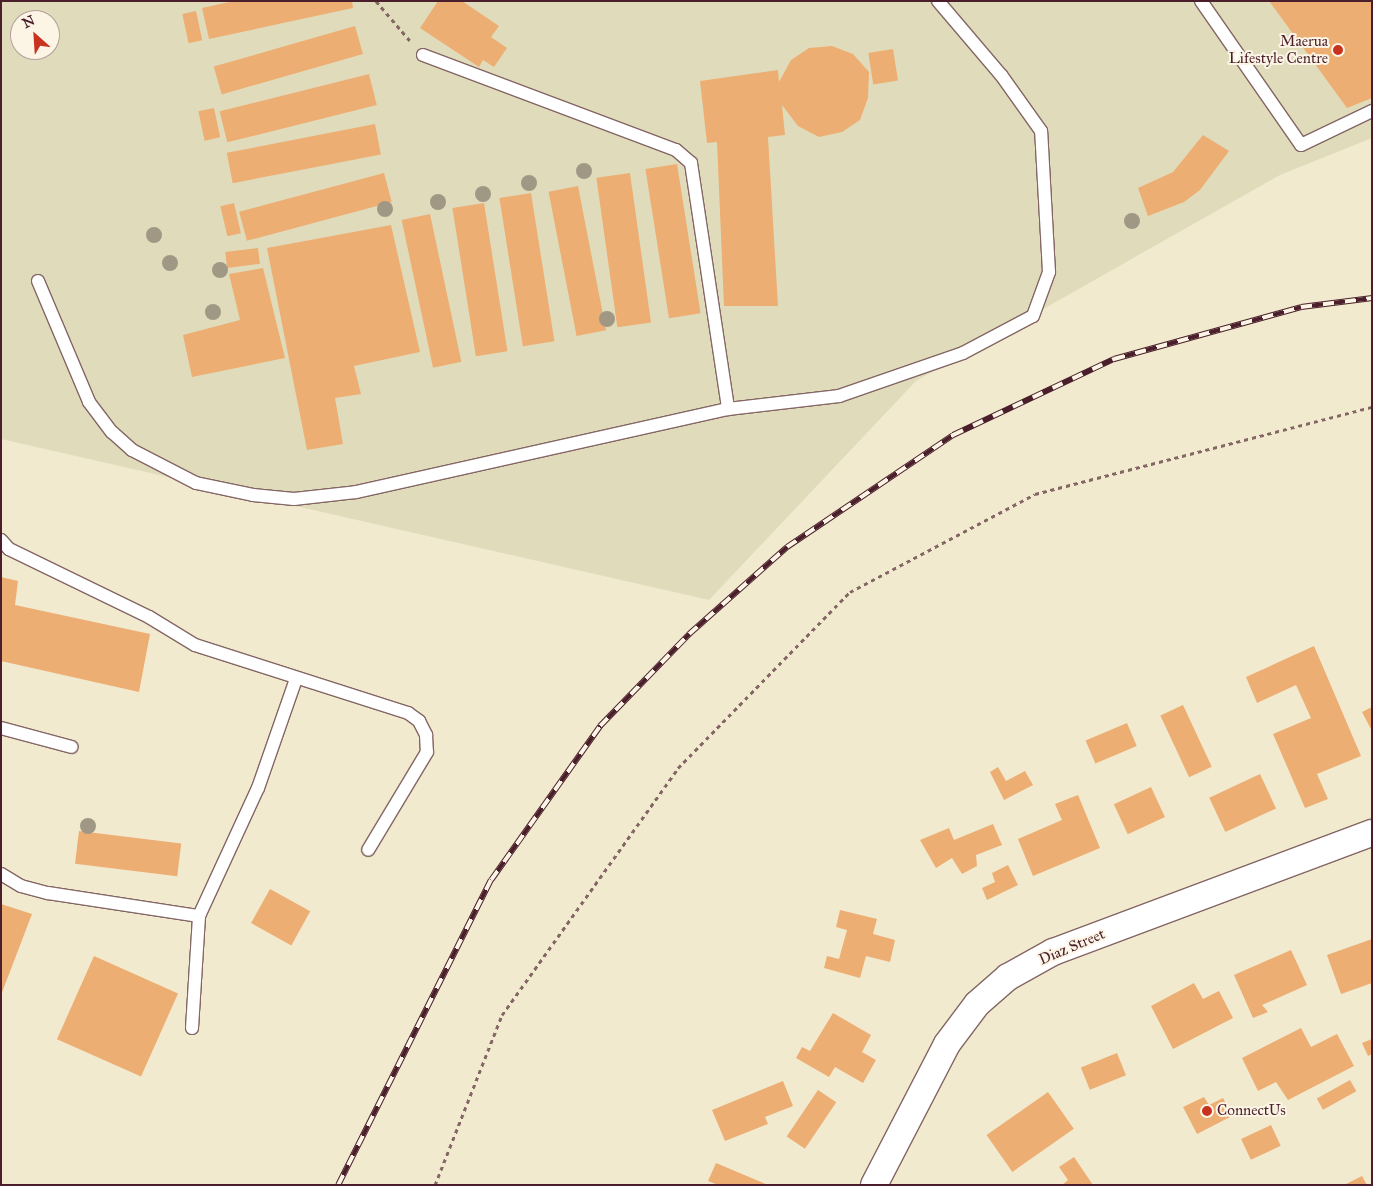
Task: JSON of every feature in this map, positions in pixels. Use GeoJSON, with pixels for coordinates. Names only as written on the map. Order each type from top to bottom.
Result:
{"type":"FeatureCollection","features":[{"type":"Feature","properties":{"kind":"street","name":"Diaz Street"},"geometry":{"type":"LineString","coordinates":[[874,1185],[947,1044],[977,1004],[1008,977],[1053,952],[1372,833]]}},
{"type":"Feature","properties":{"kind":"lane"},"geometry":{"type":"LineString","coordinates":[[38,281],[89,402],[112,432],[132,450],[157,465],[196,483],[222,490],[294,499],[356,492],[728,409],[839,396],[964,353],[1033,316],[1049,272],[1041,130],[1001,75],[938,1]]}},
{"type":"Feature","properties":{"kind":"lane"},"geometry":{"type":"LineString","coordinates":[[1201,1],[1301,145],[1372,111]]}},
{"type":"Feature","properties":{"kind":"lane"},"geometry":{"type":"LineString","coordinates":[[423,55],[676,150],[691,163],[728,409]]}},
{"type":"Feature","properties":{"kind":"lane"},"geometry":{"type":"LineString","coordinates":[[4,546],[149,617],[195,645],[296,679],[408,713],[419,721],[426,735],[427,752],[368,850]]}},
{"type":"Feature","properties":{"kind":"lane"},"geometry":{"type":"LineString","coordinates":[[192,1028],[199,916],[258,788],[296,679]]}},
{"type":"Feature","properties":{"kind":"lane"},"geometry":{"type":"LineString","coordinates":[[1,728],[72,747]]}},
{"type":"Feature","properties":{"kind":"lane"},"geometry":{"type":"LineString","coordinates":[[1,874],[21,886],[48,893],[199,916]]}},
{"type":"Feature","properties":{"kind":"path"},"geometry":{"type":"LineString","coordinates":[[376,1],[423,55]]}},
{"type":"Feature","properties":{"kind":"path"},"geometry":{"type":"LineString","coordinates":[[435,1185],[502,1015],[678,768],[850,592],[1035,494],[1372,407]]}},
{"type":"Feature","properties":{"kind":"shaded area"},"geometry":{"type":"Polygon","coordinates":[[[1,1],[1372,1],[1372,138],[1280,175],[916,381],[709,600],[1,439],[1,1]]]}},
{"type":"Feature","properties":{"kind":"building"},"geometry":{"type":"Polygon","coordinates":[[[234,1],[352,1],[353,8],[209,39],[202,8],[234,1]]]}},
{"type":"Feature","properties":{"kind":"building"},"geometry":{"type":"Polygon","coordinates":[[[438,1],[462,1],[499,26],[491,37],[507,48],[494,67],[483,60],[479,67],[420,28],[438,1]]]}},
{"type":"Feature","properties":{"kind":"building","name":"Maerua Lifestyle Centre"},"geometry":{"type":"Polygon","coordinates":[[[1269,1],[1372,1],[1372,98],[1347,108],[1269,1]]]}},
{"type":"Feature","properties":{"kind":"building"},"geometry":{"type":"Polygon","coordinates":[[[196,11],[202,40],[189,43],[182,14],[196,11]]]}},
{"type":"Feature","properties":{"kind":"building"},"geometry":{"type":"Polygon","coordinates":[[[355,26],[363,54],[222,94],[214,67],[355,26]]]}},
{"type":"Feature","properties":{"kind":"building"},"geometry":{"type":"Polygon","coordinates":[[[832,46],[853,54],[869,72],[868,98],[860,120],[842,132],[819,137],[798,126],[782,105],[785,135],[768,137],[778,306],[724,306],[717,142],[707,143],[700,81],[778,70],[779,82],[791,60],[809,48],[832,46]]]}},
{"type":"Feature","properties":{"kind":"building"},"geometry":{"type":"Polygon","coordinates":[[[893,49],[898,81],[873,85],[868,53],[893,49]]]}},
{"type":"Feature","properties":{"kind":"building"},"geometry":{"type":"Polygon","coordinates":[[[369,74],[377,105],[227,142],[220,111],[369,74]]]}},
{"type":"Feature","properties":{"kind":"building"},"geometry":{"type":"Polygon","coordinates":[[[214,108],[220,137],[205,141],[198,111],[214,108]]]}},
{"type":"Feature","properties":{"kind":"building"},"geometry":{"type":"Polygon","coordinates":[[[375,124],[381,154],[233,183],[227,153],[375,124]]]}},
{"type":"Feature","properties":{"kind":"building"},"geometry":{"type":"Polygon","coordinates":[[[1203,135],[1229,151],[1200,190],[1184,202],[1148,216],[1138,188],[1173,172],[1203,135]]]}},
{"type":"Feature","properties":{"kind":"building"},"geometry":{"type":"Polygon","coordinates":[[[677,164],[701,313],[669,318],[645,169],[677,164]]]}},
{"type":"Feature","properties":{"kind":"building"},"geometry":{"type":"Polygon","coordinates":[[[384,173],[392,202],[247,241],[239,212],[384,173]]]}},
{"type":"Feature","properties":{"kind":"building"},"geometry":{"type":"Polygon","coordinates":[[[630,173],[651,323],[617,327],[596,178],[630,173]]]}},
{"type":"Feature","properties":{"kind":"building"},"geometry":{"type":"Polygon","coordinates":[[[578,186],[606,330],[577,336],[549,192],[578,186]]]}},
{"type":"Feature","properties":{"kind":"building"},"geometry":{"type":"Polygon","coordinates":[[[531,193],[554,341],[523,346],[499,198],[531,193]]]}},
{"type":"Feature","properties":{"kind":"building"},"geometry":{"type":"Polygon","coordinates":[[[234,203],[241,233],[227,236],[220,206],[234,203]]]}},
{"type":"Feature","properties":{"kind":"building"},"geometry":{"type":"Polygon","coordinates":[[[484,203],[507,351],[476,356],[452,208],[484,203]]]}},
{"type":"Feature","properties":{"kind":"building"},"geometry":{"type":"Polygon","coordinates":[[[430,214],[461,362],[433,368],[402,220],[430,214]]]}},
{"type":"Feature","properties":{"kind":"building"},"geometry":{"type":"Polygon","coordinates":[[[391,225],[420,352],[354,366],[361,394],[335,398],[343,444],[307,450],[267,248],[391,225]]]}},
{"type":"Feature","properties":{"kind":"building"},"geometry":{"type":"Polygon","coordinates":[[[258,248],[260,264],[227,268],[225,252],[258,248]]]}},
{"type":"Feature","properties":{"kind":"building"},"geometry":{"type":"Polygon","coordinates":[[[263,268],[285,358],[192,377],[183,335],[240,320],[229,274],[263,268]]]}},
{"type":"Feature","properties":{"kind":"building"},"geometry":{"type":"Polygon","coordinates":[[[1,577],[18,581],[15,605],[150,634],[139,692],[1,661],[1,577]]]}},
{"type":"Feature","properties":{"kind":"building"},"geometry":{"type":"Polygon","coordinates":[[[1314,646],[1361,756],[1317,774],[1328,799],[1305,808],[1273,734],[1311,718],[1296,685],[1257,703],[1246,677],[1314,646]]]}},
{"type":"Feature","properties":{"kind":"building"},"geometry":{"type":"Polygon","coordinates":[[[1183,705],[1212,767],[1189,777],[1160,716],[1183,705]]]}},
{"type":"Feature","properties":{"kind":"building"},"geometry":{"type":"Polygon","coordinates":[[[1372,707],[1372,731],[1362,712],[1372,707]]]}},
{"type":"Feature","properties":{"kind":"building"},"geometry":{"type":"Polygon","coordinates":[[[1127,723],[1137,746],[1095,764],[1086,741],[1127,723]]]}},
{"type":"Feature","properties":{"kind":"building"},"geometry":{"type":"Polygon","coordinates":[[[998,767],[1006,781],[1025,771],[1033,785],[1004,800],[990,772],[998,767]]]}},
{"type":"Feature","properties":{"kind":"building"},"geometry":{"type":"Polygon","coordinates":[[[1260,774],[1276,808],[1225,832],[1209,798],[1260,774]]]}},
{"type":"Feature","properties":{"kind":"building"},"geometry":{"type":"Polygon","coordinates":[[[1151,787],[1165,817],[1128,834],[1114,804],[1151,787]]]}},
{"type":"Feature","properties":{"kind":"building"},"geometry":{"type":"Polygon","coordinates":[[[1078,795],[1100,848],[1033,876],[1018,839],[1062,820],[1055,804],[1078,795]]]}},
{"type":"Feature","properties":{"kind":"building"},"geometry":{"type":"Polygon","coordinates":[[[993,824],[1002,845],[976,855],[977,866],[962,874],[952,858],[936,868],[920,840],[949,828],[954,840],[993,824]]]}},
{"type":"Feature","properties":{"kind":"building"},"geometry":{"type":"Polygon","coordinates":[[[79,831],[181,844],[177,876],[75,864],[79,831]]]}},
{"type":"Feature","properties":{"kind":"building"},"geometry":{"type":"Polygon","coordinates":[[[1008,865],[1018,885],[987,900],[982,888],[995,882],[992,873],[1008,865]]]}},
{"type":"Feature","properties":{"kind":"building"},"geometry":{"type":"Polygon","coordinates":[[[270,889],[310,911],[291,945],[251,923],[270,889]]]}},
{"type":"Feature","properties":{"kind":"building"},"geometry":{"type":"Polygon","coordinates":[[[1,904],[32,914],[1,995],[1,904]]]}},
{"type":"Feature","properties":{"kind":"building"},"geometry":{"type":"Polygon","coordinates":[[[840,910],[877,919],[873,934],[895,940],[890,962],[866,956],[860,978],[824,968],[827,956],[839,959],[847,930],[836,927],[840,910]]]}},
{"type":"Feature","properties":{"kind":"building"},"geometry":{"type":"Polygon","coordinates":[[[1372,939],[1372,983],[1341,994],[1327,955],[1372,939]]]}},
{"type":"Feature","properties":{"kind":"building"},"geometry":{"type":"Polygon","coordinates":[[[1291,950],[1307,985],[1262,1005],[1268,1012],[1253,1018],[1234,975],[1291,950]]]}},
{"type":"Feature","properties":{"kind":"building"},"geometry":{"type":"Polygon","coordinates":[[[94,956],[178,993],[141,1077],[57,1039],[94,956]]]}},
{"type":"Feature","properties":{"kind":"building"},"geometry":{"type":"Polygon","coordinates":[[[1194,983],[1203,999],[1219,991],[1233,1018],[1173,1049],[1151,1006],[1194,983]]]}},
{"type":"Feature","properties":{"kind":"building"},"geometry":{"type":"Polygon","coordinates":[[[833,1013],[871,1035],[862,1052],[876,1060],[863,1083],[835,1067],[829,1077],[796,1058],[802,1047],[810,1051],[833,1013]]]}},
{"type":"Feature","properties":{"kind":"building"},"geometry":{"type":"Polygon","coordinates":[[[1301,1028],[1311,1047],[1337,1034],[1354,1066],[1288,1100],[1276,1082],[1258,1091],[1242,1058],[1301,1028]]]}},
{"type":"Feature","properties":{"kind":"building"},"geometry":{"type":"Polygon","coordinates":[[[1372,1039],[1372,1054],[1368,1056],[1362,1043],[1372,1039]]]}},
{"type":"Feature","properties":{"kind":"building"},"geometry":{"type":"Polygon","coordinates":[[[1117,1053],[1126,1075],[1090,1090],[1081,1068],[1117,1053]]]}},
{"type":"Feature","properties":{"kind":"building"},"geometry":{"type":"Polygon","coordinates":[[[1350,1080],[1356,1091],[1323,1110],[1317,1098],[1350,1080]]]}},
{"type":"Feature","properties":{"kind":"building"},"geometry":{"type":"Polygon","coordinates":[[[783,1081],[793,1106],[765,1117],[768,1124],[725,1141],[712,1110],[783,1081]]]}},
{"type":"Feature","properties":{"kind":"building"},"geometry":{"type":"Polygon","coordinates":[[[818,1090],[836,1102],[805,1149],[787,1136],[818,1090]]]}},
{"type":"Feature","properties":{"kind":"building"},"geometry":{"type":"Polygon","coordinates":[[[1048,1092],[1074,1129],[1012,1172],[987,1135],[1048,1092]]]}},
{"type":"Feature","properties":{"kind":"building","name":"ConnectUs"},"geometry":{"type":"Polygon","coordinates":[[[1204,1097],[1209,1105],[1223,1098],[1232,1116],[1197,1134],[1183,1107],[1204,1097]]]}},
{"type":"Feature","properties":{"kind":"building"},"geometry":{"type":"Polygon","coordinates":[[[1271,1125],[1281,1146],[1251,1160],[1241,1139],[1271,1125]]]}},
{"type":"Feature","properties":{"kind":"building"},"geometry":{"type":"Polygon","coordinates":[[[1074,1157],[1093,1185],[1062,1185],[1068,1180],[1059,1167],[1074,1157]]]}},
{"type":"Feature","properties":{"kind":"building"},"geometry":{"type":"Polygon","coordinates":[[[716,1163],[768,1185],[718,1185],[708,1181],[716,1163]]]}},
{"type":"Feature","properties":{"kind":"building"},"geometry":{"type":"Polygon","coordinates":[[[1362,1176],[1367,1185],[1344,1185],[1362,1176]]]}},
{"type":"Feature","properties":{"kind":"railway"},"geometry":{"type":"LineString","coordinates":[[338,1185],[491,880],[600,726],[689,634],[787,547],[953,435],[1114,359],[1301,307],[1372,298]]}},
{"type":"Feature","properties":{"kind":"place","name":"Maerua Lifestyle Centre"},"geometry":{"type":"Point","coordinates":[1338,50]}},
{"type":"Feature","properties":{"kind":"place","name":"ConnectUs"},"geometry":{"type":"Point","coordinates":[1207,1111]}}]}
